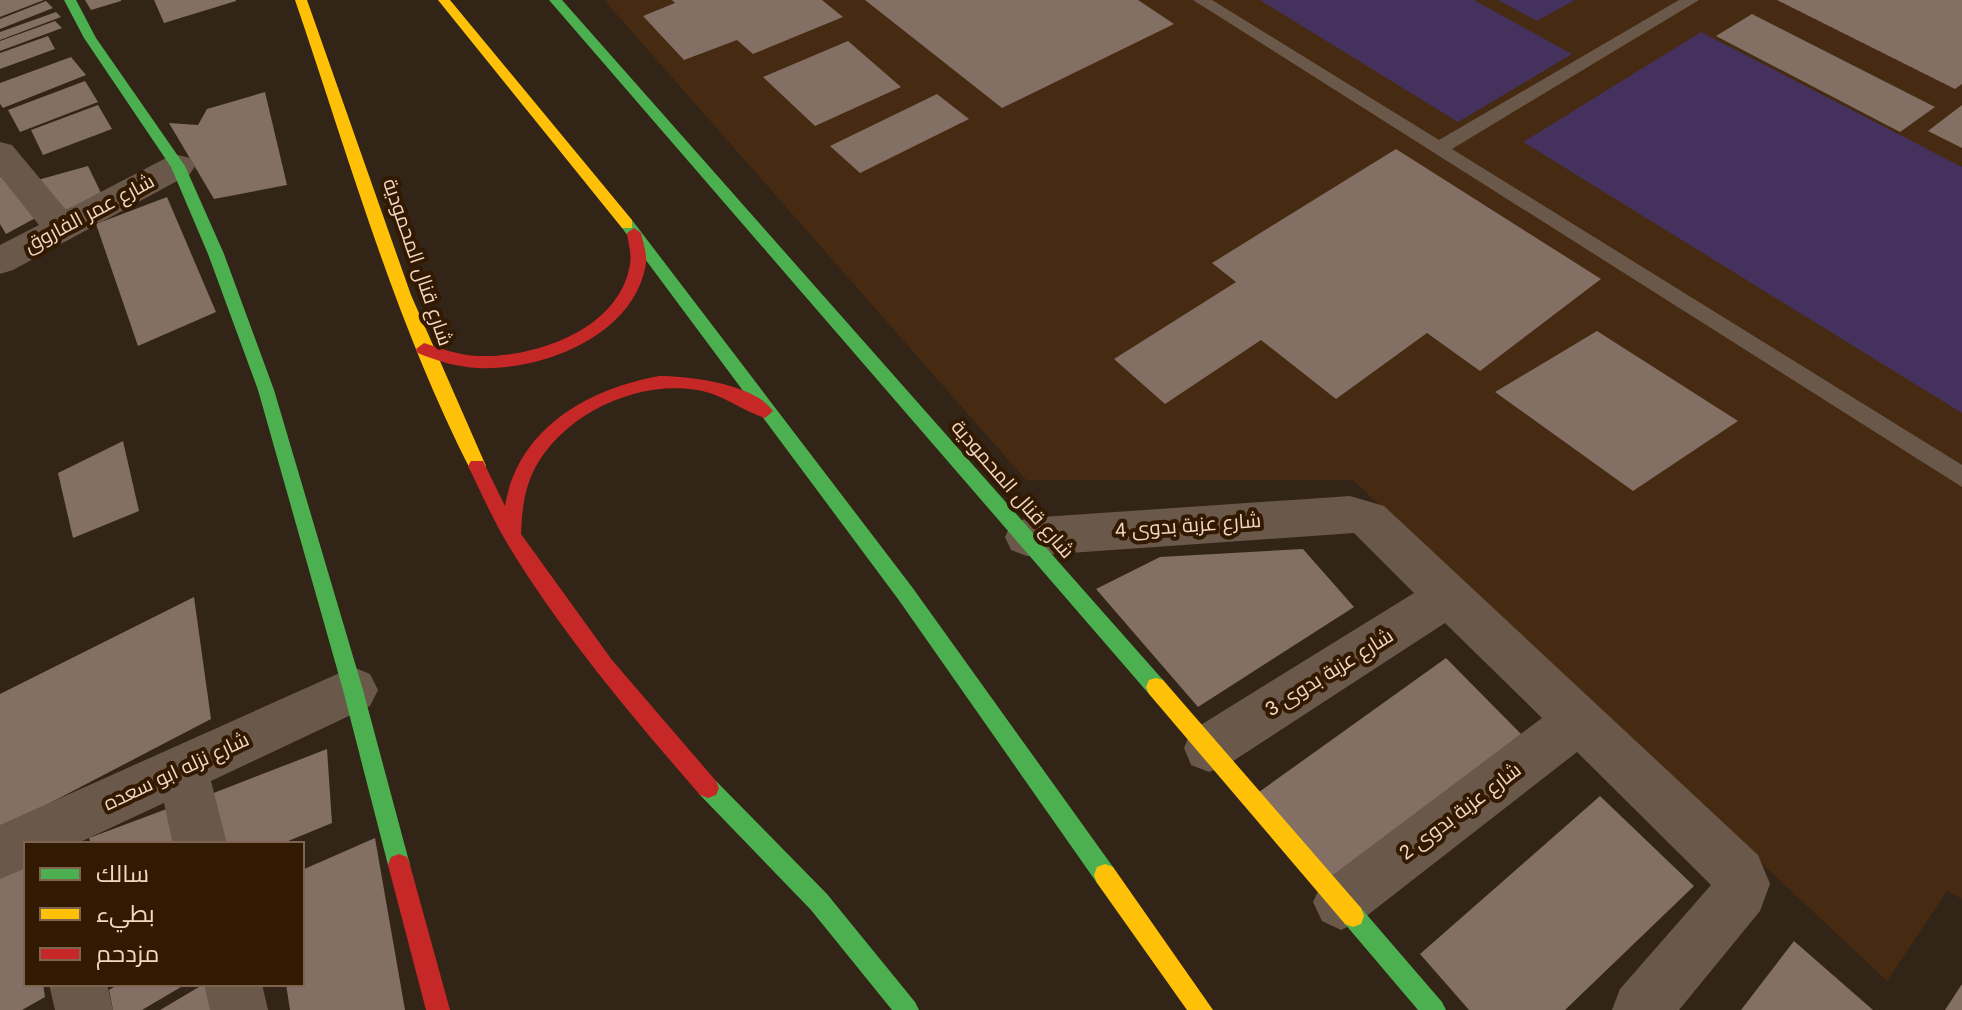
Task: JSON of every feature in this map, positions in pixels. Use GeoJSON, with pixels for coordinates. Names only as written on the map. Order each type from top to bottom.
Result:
{"type":"FeatureCollection","features":[{"type":"Feature","properties":{"kind":"main road"},"geometry":{"type":"LineString","coordinates":[[70,0],[90,38],[178,166],[216,254],[266,390],[353,690],[438,1010]]}},
{"type":"Feature","properties":{"kind":"main road","name":"شارع قنال المحمودية"},"geometry":{"type":"LineString","coordinates":[[301,0],[424,349],[450,412],[512,535],[579,632],[646,718],[726,808],[819,902],[907,1010]]}},
{"type":"Feature","properties":{"kind":"main road"},"geometry":{"type":"LineString","coordinates":[[444,0],[634,233],[735,364],[905,593],[1201,1010]]}},
{"type":"Feature","properties":{"kind":"main road","name":"شارع قنال المحمودية"},"geometry":{"type":"LineString","coordinates":[[555,0],[1027,537],[1434,1010]]}},
{"type":"Feature","properties":{"kind":"main road"},"geometry":{"type":"LineString","coordinates":[[424,349],[467,362],[493,362],[545,353],[570,343],[601,323],[625,299],[639,264],[639,248],[634,233]]}},
{"type":"Feature","properties":{"kind":"main road"},"geometry":{"type":"LineString","coordinates":[[512,535],[510,512],[525,466],[558,426],[604,397],[656,383],[707,384],[731,390],[770,415]]}},
{"type":"Feature","properties":{"kind":"street"},"geometry":{"type":"LineString","coordinates":[[0,153],[61,228]]}},
{"type":"Feature","properties":{"kind":"street","name":"شارع عمر الفاروق"},"geometry":{"type":"LineString","coordinates":[[0,261],[178,166]]}},
{"type":"Feature","properties":{"kind":"street","name":"شارع عزبة بدوى 4"},"geometry":{"type":"LineString","coordinates":[[1027,537],[1350,514],[1368,519],[1449,596]]}},
{"type":"Feature","properties":{"kind":"street"},"geometry":{"type":"LineString","coordinates":[[1449,596],[1739,874],[1743,884],[1741,892],[1641,1010]]}},
{"type":"Feature","properties":{"kind":"street","name":"شارع عزبة بدوى 3"},"geometry":{"type":"LineString","coordinates":[[1209,748],[1449,596]]}},
{"type":"Feature","properties":{"kind":"street","name":"شارع نزله ابو سعده"},"geometry":{"type":"LineString","coordinates":[[48,837],[182,768],[353,690]]}},
{"type":"Feature","properties":{"kind":"street","name":"شارع عزبة بدوى 2"},"geometry":{"type":"LineString","coordinates":[[1341,902],[1579,720]]}},
{"type":"Feature","properties":{"kind":"street"},"geometry":{"type":"LineString","coordinates":[[182,768],[200,842]]}},
{"type":"Feature","properties":{"kind":"street","name":"شارع نزله ابو سعده"},"geometry":{"type":"LineString","coordinates":[[0,852],[24,844]]}},
{"type":"Feature","properties":{"kind":"street"},"geometry":{"type":"LineString","coordinates":[[78,986],[84,1010]]}},
{"type":"Feature","properties":{"kind":"street"},"geometry":{"type":"LineString","coordinates":[[233,986],[239,1010]]}},
{"type":"Feature","properties":{"kind":"lane"},"geometry":{"type":"LineString","coordinates":[[1438,149],[1691,0]]}},
{"type":"Feature","properties":{"kind":"lane"},"geometry":{"type":"LineString","coordinates":[[1212,2],[1438,149],[1962,477]]}},
{"type":"Feature","properties":{"kind":"shaded area"},"geometry":{"type":"Polygon","coordinates":[[[604,0],[1962,0],[1962,899],[1947,891],[1887,981],[1353,480],[1026,480],[604,0]]]}},
{"type":"Feature","properties":{"kind":"shaded area"},"geometry":{"type":"Polygon","coordinates":[[[1260,0],[1474,0],[1572,54],[1458,122],[1260,0]]]}},
{"type":"Feature","properties":{"kind":"shaded area"},"geometry":{"type":"Polygon","coordinates":[[[1498,0],[1575,0],[1537,21],[1498,0]]]}},
{"type":"Feature","properties":{"kind":"shaded area"},"geometry":{"type":"Polygon","coordinates":[[[1701,32],[1962,167],[1962,413],[1523,142],[1701,32]]]}},
{"type":"Feature","properties":{"kind":"building"},"geometry":{"type":"Polygon","coordinates":[[[0,0],[44,0],[0,17],[0,0]]]}},
{"type":"Feature","properties":{"kind":"building"},"geometry":{"type":"Polygon","coordinates":[[[85,0],[121,0],[121,1],[91,10],[85,0]]]}},
{"type":"Feature","properties":{"kind":"building"},"geometry":{"type":"Polygon","coordinates":[[[154,0],[236,0],[236,1],[164,23],[154,0]]]}},
{"type":"Feature","properties":{"kind":"building"},"geometry":{"type":"Polygon","coordinates":[[[672,0],[822,0],[843,17],[753,54],[737,40],[684,60],[643,16],[675,3],[672,0]]]}},
{"type":"Feature","properties":{"kind":"building"},"geometry":{"type":"Polygon","coordinates":[[[865,0],[1138,0],[1174,24],[1002,108],[865,0]]]}},
{"type":"Feature","properties":{"kind":"building"},"geometry":{"type":"Polygon","coordinates":[[[1777,0],[1962,0],[1962,84],[1955,89],[1777,0]]]}},
{"type":"Feature","properties":{"kind":"building"},"geometry":{"type":"Polygon","coordinates":[[[46,1],[53,8],[0,29],[0,19],[46,1]]]}},
{"type":"Feature","properties":{"kind":"building"},"geometry":{"type":"Polygon","coordinates":[[[56,12],[61,17],[0,40],[0,32],[56,12]]]}},
{"type":"Feature","properties":{"kind":"building"},"geometry":{"type":"Polygon","coordinates":[[[1752,14],[1935,107],[1900,132],[1716,36],[1752,14]]]}},
{"type":"Feature","properties":{"kind":"building"},"geometry":{"type":"Polygon","coordinates":[[[55,21],[62,28],[0,51],[0,41],[55,21]]]}},
{"type":"Feature","properties":{"kind":"building"},"geometry":{"type":"Polygon","coordinates":[[[48,36],[55,49],[0,69],[0,53],[48,36]]]}},
{"type":"Feature","properties":{"kind":"building"},"geometry":{"type":"Polygon","coordinates":[[[848,41],[901,87],[815,126],[763,77],[848,41]]]}},
{"type":"Feature","properties":{"kind":"building"},"geometry":{"type":"Polygon","coordinates":[[[71,57],[86,75],[3,108],[0,104],[0,83],[71,57]]]}},
{"type":"Feature","properties":{"kind":"building"},"geometry":{"type":"Polygon","coordinates":[[[85,81],[98,102],[20,132],[8,110],[85,81]]]}},
{"type":"Feature","properties":{"kind":"building"},"geometry":{"type":"Polygon","coordinates":[[[265,92],[287,185],[214,199],[169,123],[198,125],[207,109],[265,92]]]}},
{"type":"Feature","properties":{"kind":"building"},"geometry":{"type":"Polygon","coordinates":[[[937,94],[969,119],[860,173],[830,146],[937,94]]]}},
{"type":"Feature","properties":{"kind":"building"},"geometry":{"type":"Polygon","coordinates":[[[98,105],[112,129],[43,155],[31,130],[98,105]]]}},
{"type":"Feature","properties":{"kind":"building"},"geometry":{"type":"Polygon","coordinates":[[[1962,105],[1962,148],[1928,131],[1962,105]]]}},
{"type":"Feature","properties":{"kind":"building"},"geometry":{"type":"Polygon","coordinates":[[[1396,149],[1601,279],[1480,371],[1427,333],[1336,399],[1261,340],[1165,404],[1114,359],[1236,282],[1212,263],[1396,149]]]}},
{"type":"Feature","properties":{"kind":"building"},"geometry":{"type":"Polygon","coordinates":[[[88,166],[103,197],[56,213],[34,181],[88,166]]]}},
{"type":"Feature","properties":{"kind":"building"},"geometry":{"type":"Polygon","coordinates":[[[0,176],[41,215],[6,234],[0,224],[0,176]]]}},
{"type":"Feature","properties":{"kind":"building"},"geometry":{"type":"Polygon","coordinates":[[[167,197],[216,312],[138,346],[96,224],[167,197]]]}},
{"type":"Feature","properties":{"kind":"building"},"geometry":{"type":"Polygon","coordinates":[[[1597,331],[1738,421],[1633,491],[1495,392],[1597,331]]]}},
{"type":"Feature","properties":{"kind":"building"},"geometry":{"type":"Polygon","coordinates":[[[123,441],[139,511],[73,538],[58,473],[123,441]]]}},
{"type":"Feature","properties":{"kind":"building"},"geometry":{"type":"Polygon","coordinates":[[[1303,549],[1354,607],[1198,707],[1096,589],[1160,557],[1303,549]]]}},
{"type":"Feature","properties":{"kind":"building"},"geometry":{"type":"Polygon","coordinates":[[[194,597],[211,719],[0,829],[0,694],[194,597]]]}},
{"type":"Feature","properties":{"kind":"building"},"geometry":{"type":"Polygon","coordinates":[[[1446,658],[1521,734],[1332,882],[1259,792],[1446,658]]]}},
{"type":"Feature","properties":{"kind":"building"},"geometry":{"type":"Polygon","coordinates":[[[327,749],[332,823],[286,842],[215,842],[211,794],[327,749]]]}},
{"type":"Feature","properties":{"kind":"building"},"geometry":{"type":"Polygon","coordinates":[[[1600,796],[1694,886],[1565,1010],[1469,1010],[1420,954],[1600,796]]]}},
{"type":"Feature","properties":{"kind":"building"},"geometry":{"type":"Polygon","coordinates":[[[188,801],[196,842],[90,842],[89,838],[188,801]]]}},
{"type":"Feature","properties":{"kind":"building"},"geometry":{"type":"Polygon","coordinates":[[[375,838],[405,1010],[290,1010],[286,986],[304,986],[304,869],[375,838]]]}},
{"type":"Feature","properties":{"kind":"building"},"geometry":{"type":"Polygon","coordinates":[[[24,864],[24,986],[43,986],[45,997],[22,1010],[0,1010],[0,878],[24,864]]]}},
{"type":"Feature","properties":{"kind":"building"},"geometry":{"type":"Polygon","coordinates":[[[1794,941],[1873,1010],[1741,1010],[1794,941]]]}},
{"type":"Feature","properties":{"kind":"building"},"geometry":{"type":"Polygon","coordinates":[[[1962,984],[1962,1010],[1945,1010],[1962,984]]]}},
{"type":"Feature","properties":{"kind":"building"},"geometry":{"type":"Polygon","coordinates":[[[116,986],[183,986],[142,1010],[113,1010],[109,990],[116,986]]]}},
{"type":"Feature","properties":{"kind":"building"},"geometry":{"type":"Polygon","coordinates":[[[201,986],[215,986],[221,1010],[160,1010],[201,986]]]}},
{"type":"Feature","properties":{"kind":"traffic: fast"},"geometry":{"type":"LineString","coordinates":[[70,0],[90,38],[178,166],[216,254],[266,390],[353,690],[399,865]]}},
{"type":"Feature","properties":{"kind":"traffic: fast"},"geometry":{"type":"LineString","coordinates":[[555,0],[1156,687]]}},
{"type":"Feature","properties":{"kind":"traffic: fast"},"geometry":{"type":"LineString","coordinates":[[627,224],[905,593],[1105,875]]}},
{"type":"Feature","properties":{"kind":"traffic: fast"},"geometry":{"type":"LineString","coordinates":[[708,788],[819,902],[907,1010]]}},
{"type":"Feature","properties":{"kind":"traffic: fast"},"geometry":{"type":"LineString","coordinates":[[1353,916],[1434,1010]]}},
{"type":"Feature","properties":{"kind":"traffic: slow"},"geometry":{"type":"LineString","coordinates":[[301,0],[403,295],[450,410],[477,466]]}},
{"type":"Feature","properties":{"kind":"traffic: slow"},"geometry":{"type":"LineString","coordinates":[[444,0],[627,224]]}},
{"type":"Feature","properties":{"kind":"traffic: slow"},"geometry":{"type":"LineString","coordinates":[[1156,687],[1353,916]]}},
{"type":"Feature","properties":{"kind":"traffic: slow"},"geometry":{"type":"LineString","coordinates":[[1105,875],[1201,1010]]}},
{"type":"Feature","properties":{"kind":"traffic: jam"},"geometry":{"type":"LineString","coordinates":[[424,349],[446,357],[484,362],[531,356],[580,338],[619,307],[631,286],[638,263],[634,233]]}},
{"type":"Feature","properties":{"kind":"traffic: jam"},"geometry":{"type":"LineString","coordinates":[[512,535],[517,492],[526,467],[541,445],[560,426],[606,396],[659,382],[696,383],[717,388],[765,411]]}},
{"type":"Feature","properties":{"kind":"traffic: jam"},"geometry":{"type":"LineString","coordinates":[[477,466],[513,537],[557,603],[630,698],[708,788]]}},
{"type":"Feature","properties":{"kind":"traffic: jam"},"geometry":{"type":"LineString","coordinates":[[399,865],[438,1010]]}}]}
